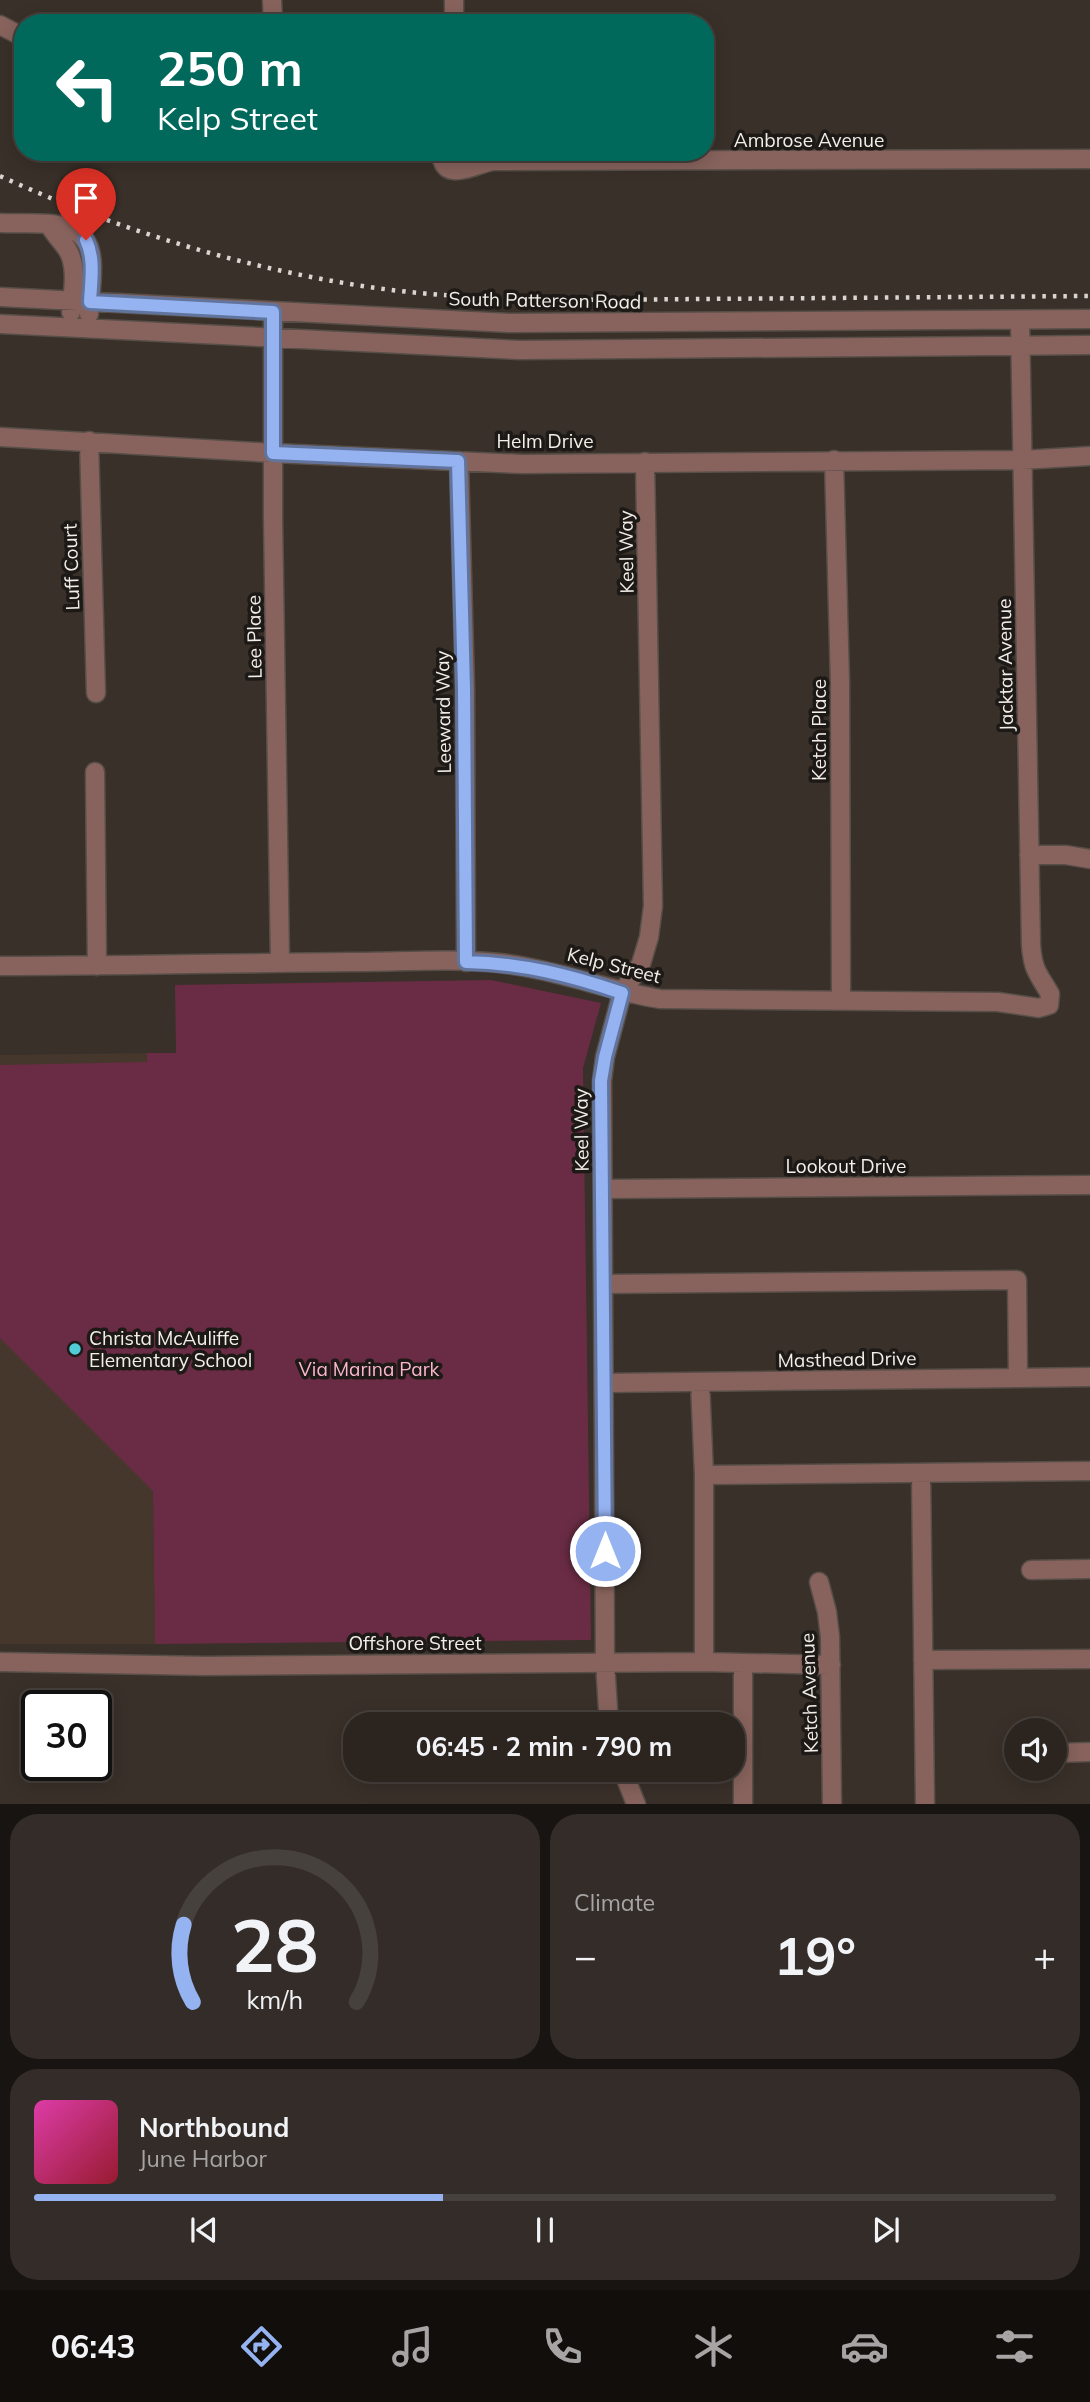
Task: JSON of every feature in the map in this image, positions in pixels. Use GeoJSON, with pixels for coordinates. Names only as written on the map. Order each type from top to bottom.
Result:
{"type":"FeatureCollection","features":[{"type":"Feature","properties":{"kind":"street","name":"Ambrose Avenue"},"geometry":{"type":"LineString","coordinates":[[714,160],[1090,159]]}},
{"type":"Feature","properties":{"kind":"street","name":"Ambrose Avenue"},"geometry":{"type":"LineString","coordinates":[[445,161],[460,171],[493,161]]}},
{"type":"Feature","properties":{"kind":"street"},"geometry":{"type":"LineString","coordinates":[[0,223],[64,224],[81,233],[86,240],[90,247],[92,268],[70,327]]}},
{"type":"Feature","properties":{"kind":"street","name":"South Patterson Road"},"geometry":{"type":"LineString","coordinates":[[0,297],[520,323],[1090,319]]}},
{"type":"Feature","properties":{"kind":"street"},"geometry":{"type":"LineString","coordinates":[[81,302],[89,328]]}},
{"type":"Feature","properties":{"kind":"street","name":"Lee Place"},"geometry":{"type":"LineString","coordinates":[[273,312],[280,962]]}},
{"type":"Feature","properties":{"kind":"street","name":"Jacktar Avenue"},"geometry":{"type":"LineString","coordinates":[[1020,320],[1032,963],[1036,974],[1051,994],[1049,1005]]}},
{"type":"Feature","properties":{"kind":"street"},"geometry":{"type":"LineString","coordinates":[[0,324],[520,350],[1090,345]]}},
{"type":"Feature","properties":{"kind":"street","name":"Helm Drive"},"geometry":{"type":"LineString","coordinates":[[0,437],[522,464],[1022,460],[1090,456]]}},
{"type":"Feature","properties":{"kind":"street","name":"Luff Court"},"geometry":{"type":"LineString","coordinates":[[89,441],[96,693]]}},
{"type":"Feature","properties":{"kind":"street","name":"Ketch Place"},"geometry":{"type":"LineString","coordinates":[[834,460],[840,683],[841,999]]}},
{"type":"Feature","properties":{"kind":"street","name":"Leeward Way"},"geometry":{"type":"LineString","coordinates":[[458,461],[464,688],[466,962]]}},
{"type":"Feature","properties":{"kind":"street","name":"Keel Way"},"geometry":{"type":"LineString","coordinates":[[609,1712],[605,1663],[601,1081],[622,993],[641,964],[649,937],[653,906],[645,462]]}},
{"type":"Feature","properties":{"kind":"street"},"geometry":{"type":"LineString","coordinates":[[95,772],[97,966]]}},
{"type":"Feature","properties":{"kind":"street"},"geometry":{"type":"LineString","coordinates":[[1029,855],[1066,855],[1090,859]]}},
{"type":"Feature","properties":{"kind":"street","name":"Kelp Street"},"geometry":{"type":"LineString","coordinates":[[0,966],[280,962],[497,963],[572,976],[622,993],[678,1000],[841,999],[998,1002],[1039,1008],[1049,1005]]}},
{"type":"Feature","properties":{"kind":"street","name":"Lookout Drive"},"geometry":{"type":"LineString","coordinates":[[603,1189],[1090,1185]]}},
{"type":"Feature","properties":{"kind":"street"},"geometry":{"type":"LineString","coordinates":[[604,1284],[1017,1280],[1018,1378]]}},
{"type":"Feature","properties":{"kind":"street","name":"Masthead Drive"},"geometry":{"type":"LineString","coordinates":[[605,1383],[1090,1377]]}},
{"type":"Feature","properties":{"kind":"street"},"geometry":{"type":"LineString","coordinates":[[701,1382],[704,1662]]}},
{"type":"Feature","properties":{"kind":"street"},"geometry":{"type":"LineString","coordinates":[[704,1475],[1090,1471]]}},
{"type":"Feature","properties":{"kind":"street"},"geometry":{"type":"LineString","coordinates":[[921,1473],[925,1804]]}},
{"type":"Feature","properties":{"kind":"street"},"geometry":{"type":"LineString","coordinates":[[1031,1570],[1090,1569]]}},
{"type":"Feature","properties":{"kind":"street","name":"Ketch Avenue"},"geometry":{"type":"LineString","coordinates":[[819,1582],[827,1612],[831,1665],[832,1804]]}},
{"type":"Feature","properties":{"kind":"street"},"geometry":{"type":"LineString","coordinates":[[923,1660],[1090,1659]]}},
{"type":"Feature","properties":{"kind":"street","name":"Offshore Street"},"geometry":{"type":"LineString","coordinates":[[0,1662],[205,1666],[704,1662],[831,1665]]}},
{"type":"Feature","properties":{"kind":"street"},"geometry":{"type":"LineString","coordinates":[[743,1663],[743,1804]]}},
{"type":"Feature","properties":{"kind":"street"},"geometry":{"type":"LineString","coordinates":[[1067,1753],[1090,1752]]}},
{"type":"Feature","properties":{"kind":"street"},"geometry":{"type":"LineString","coordinates":[[627,1782],[636,1804]]}},
{"type":"Feature","properties":{"kind":"shaded area","name":"Christa McAuliffe Elementary School"},"geometry":{"type":"Polygon","coordinates":[[[147,1053],[155,1644],[0,1644],[0,1055],[147,1053]]]}},
{"type":"Feature","properties":{"kind":"green space","name":"Via Marina Park"},"geometry":{"type":"Polygon","coordinates":[[[491,980],[601,1003],[583,1068],[591,1640],[155,1644],[153,1491],[0,1338],[0,1065],[147,1062],[147,1053],[176,1053],[175,985],[491,980]]]}},
{"type":"Feature","properties":{"kind":"railway"},"geometry":{"type":"LineString","coordinates":[[0,176],[130,228],[219,255],[310,277],[399,291],[485,298],[571,300],[1090,296]]}},
{"type":"Feature","properties":{"kind":"place","name":"Christa McAuliffe Elementary School"},"geometry":{"type":"Point","coordinates":[75,1349]}},
{"type":"Feature","properties":{"kind":"route"},"geometry":{"type":"LineString","coordinates":[[86,240],[92,257],[90,302],[273,312],[273,453],[458,461],[464,688],[466,962],[535,968],[572,976],[622,993],[601,1081],[605,1551]]}}]}
